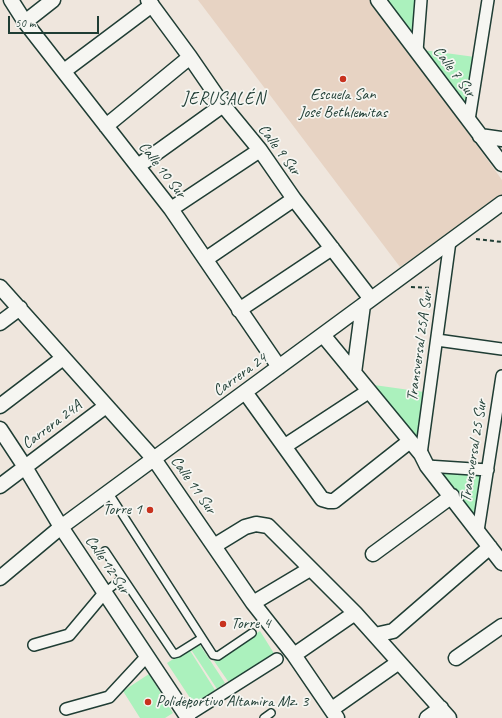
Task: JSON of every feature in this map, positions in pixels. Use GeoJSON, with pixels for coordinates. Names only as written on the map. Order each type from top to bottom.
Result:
{"type":"FeatureCollection","features":[{"type":"Feature","properties":{"kind":"street","name":"Calle 10 Sur"},"geometry":{"type":"LineString","coordinates":[[11,0],[25,22],[171,209],[279,367]]}},
{"type":"Feature","properties":{"kind":"street"},"geometry":{"type":"LineString","coordinates":[[25,22],[53,0]]}},
{"type":"Feature","properties":{"kind":"street","name":"Calle 7 Sur"},"geometry":{"type":"LineString","coordinates":[[378,0],[502,164]]}},
{"type":"Feature","properties":{"kind":"street"},"geometry":{"type":"LineString","coordinates":[[417,51],[421,0]]}},
{"type":"Feature","properties":{"kind":"street"},"geometry":{"type":"LineString","coordinates":[[469,120],[488,0]]}},
{"type":"Feature","properties":{"kind":"street"},"geometry":{"type":"LineString","coordinates":[[64,71],[150,3]]}},
{"type":"Feature","properties":{"kind":"street","name":"Calle 9 Sur"},"geometry":{"type":"LineString","coordinates":[[150,3],[223,105],[260,150],[294,199],[332,248],[367,302]]}},
{"type":"Feature","properties":{"kind":"street"},"geometry":{"type":"LineString","coordinates":[[106,126],[190,57]]}},
{"type":"Feature","properties":{"kind":"street"},"geometry":{"type":"LineString","coordinates":[[138,166],[223,105]]}},
{"type":"Feature","properties":{"kind":"street"},"geometry":{"type":"LineString","coordinates":[[480,136],[502,139]]}},
{"type":"Feature","properties":{"kind":"street"},"geometry":{"type":"LineString","coordinates":[[171,209],[260,150]]}},
{"type":"Feature","properties":{"kind":"street"},"geometry":{"type":"LineString","coordinates":[[206,260],[294,199]]}},
{"type":"Feature","properties":{"kind":"street","name":"Carrera 24"},"geometry":{"type":"LineString","coordinates":[[0,578],[61,527],[502,203]]}},
{"type":"Feature","properties":{"kind":"street","name":"Transversal 25A Sur"},"geometry":{"type":"LineString","coordinates":[[424,460],[444,288],[454,239]]}},
{"type":"Feature","properties":{"kind":"street"},"geometry":{"type":"LineString","coordinates":[[239,310],[332,248]]}},
{"type":"Feature","properties":{"kind":"street","name":"Calle 11 Sur"},"geometry":{"type":"LineString","coordinates":[[0,287],[154,459],[253,603],[294,655],[334,714]]}},
{"type":"Feature","properties":{"kind":"street"},"geometry":{"type":"LineString","coordinates":[[354,373],[367,302]]}},
{"type":"Feature","properties":{"kind":"street"},"geometry":{"type":"LineString","coordinates":[[0,323],[20,308]]}},
{"type":"Feature","properties":{"kind":"street"},"geometry":{"type":"LineString","coordinates":[[323,335],[410,441],[502,563]]}},
{"type":"Feature","properties":{"kind":"street"},"geometry":{"type":"LineString","coordinates":[[437,340],[502,349]]}},
{"type":"Feature","properties":{"kind":"street"},"geometry":{"type":"LineString","coordinates":[[0,406],[63,358]]}},
{"type":"Feature","properties":{"kind":"street","name":"Transversal 25 Sur"},"geometry":{"type":"LineString","coordinates":[[478,532],[501,395],[502,376]]}},
{"type":"Feature","properties":{"kind":"street"},"geometry":{"type":"LineString","coordinates":[[285,446],[369,391]]}},
{"type":"Feature","properties":{"kind":"street"},"geometry":{"type":"LineString","coordinates":[[245,392],[322,498],[328,501],[334,500],[410,441]]}},
{"type":"Feature","properties":{"kind":"street","name":"Carrera 24A"},"geometry":{"type":"LineString","coordinates":[[0,486],[106,406]]}},
{"type":"Feature","properties":{"kind":"street","name":"Calle 12 Sur"},"geometry":{"type":"LineString","coordinates":[[0,429],[61,527],[185,716]]}},
{"type":"Feature","properties":{"kind":"street"},"geometry":{"type":"LineString","coordinates":[[424,460],[488,470]]}},
{"type":"Feature","properties":{"kind":"street"},"geometry":{"type":"LineString","coordinates":[[373,554],[452,496]]}},
{"type":"Feature","properties":{"kind":"street"},"geometry":{"type":"LineString","coordinates":[[214,546],[245,527],[256,524],[268,526],[355,612],[445,713],[427,718]]}},
{"type":"Feature","properties":{"kind":"street"},"geometry":{"type":"LineString","coordinates":[[375,635],[393,631],[490,547]]}},
{"type":"Feature","properties":{"kind":"street"},"geometry":{"type":"LineString","coordinates":[[253,603],[310,569]]}},
{"type":"Feature","properties":{"kind":"street"},"geometry":{"type":"LineString","coordinates":[[34,645],[69,635],[105,592]]}},
{"type":"Feature","properties":{"kind":"street"},"geometry":{"type":"LineString","coordinates":[[294,655],[355,612]]}},
{"type":"Feature","properties":{"kind":"street"},"geometry":{"type":"LineString","coordinates":[[456,658],[502,626]]}},
{"type":"Feature","properties":{"kind":"street"},"geometry":{"type":"LineString","coordinates":[[66,709],[109,697],[147,656]]}},
{"type":"Feature","properties":{"kind":"street"},"geometry":{"type":"LineString","coordinates":[[185,716],[277,659]]}},
{"type":"Feature","properties":{"kind":"street"},"geometry":{"type":"LineString","coordinates":[[334,714],[399,662]]}},
{"type":"Feature","properties":{"kind":"lane"},"geometry":{"type":"LineString","coordinates":[[108,492],[213,654],[218,656],[252,633]]}},
{"type":"Feature","properties":{"kind":"lane"},"geometry":{"type":"LineString","coordinates":[[105,551],[174,654],[202,638]]}},
{"type":"Feature","properties":{"kind":"lane"},"geometry":{"type":"LineString","coordinates":[[105,592],[122,578]]}},
{"type":"Feature","properties":{"kind":"lane"},"geometry":{"type":"LineString","coordinates":[[264,718],[272,713]]}},
{"type":"Feature","properties":{"kind":"path"},"geometry":{"type":"LineString","coordinates":[[454,239],[502,242]]}},
{"type":"Feature","properties":{"kind":"path"},"geometry":{"type":"LineString","coordinates":[[390,285],[444,288]]}},
{"type":"Feature","properties":{"kind":"shaded area","name":"Escuela San José Bethlemitas"},"geometry":{"type":"Polygon","coordinates":[[[198,0],[372,0],[502,180],[502,196],[400,267],[198,0]]]}},
{"type":"Feature","properties":{"kind":"green space"},"geometry":{"type":"Polygon","coordinates":[[[385,0],[416,0],[413,38],[385,0]]]}},
{"type":"Feature","properties":{"kind":"green space"},"geometry":{"type":"Polygon","coordinates":[[[423,50],[475,57],[466,103],[423,50]]]}},
{"type":"Feature","properties":{"kind":"green space"},"geometry":{"type":"Polygon","coordinates":[[[374,385],[424,392],[417,445],[374,385]]]}},
{"type":"Feature","properties":{"kind":"green space"},"geometry":{"type":"Polygon","coordinates":[[[432,468],[483,473],[474,521],[432,468]]]}},
{"type":"Feature","properties":{"kind":"green space"},"geometry":{"type":"Polygon","coordinates":[[[260,631],[275,655],[230,684],[214,661],[260,631]]]}},
{"type":"Feature","properties":{"kind":"green space"},"geometry":{"type":"Polygon","coordinates":[[[198,642],[225,683],[217,689],[190,648],[198,642]]]}},
{"type":"Feature","properties":{"kind":"green space"},"geometry":{"type":"Polygon","coordinates":[[[189,649],[215,690],[194,704],[167,663],[189,649]]]}},
{"type":"Feature","properties":{"kind":"green space","name":"Polideportivo Altamira Mz. 3"},"geometry":{"type":"Polygon","coordinates":[[[149,674],[173,713],[165,718],[140,718],[123,691],[149,674]]]}},
{"type":"Feature","properties":{"kind":"place","name":"Escuela San José Bethlemitas"},"geometry":{"type":"Point","coordinates":[343,79]}},
{"type":"Feature","properties":{"kind":"place","name":"Torre 1"},"geometry":{"type":"Point","coordinates":[150,510]}},
{"type":"Feature","properties":{"kind":"place","name":"Torre 4"},"geometry":{"type":"Point","coordinates":[223,624]}},
{"type":"Feature","properties":{"kind":"place","name":"Polideportivo Altamira Mz. 3"},"geometry":{"type":"Point","coordinates":[148,702]}},
{"type":"Feature","properties":{"kind":"district","name":"JERUSALÉN"},"geometry":{"type":"Point","coordinates":[224,100]}}]}
